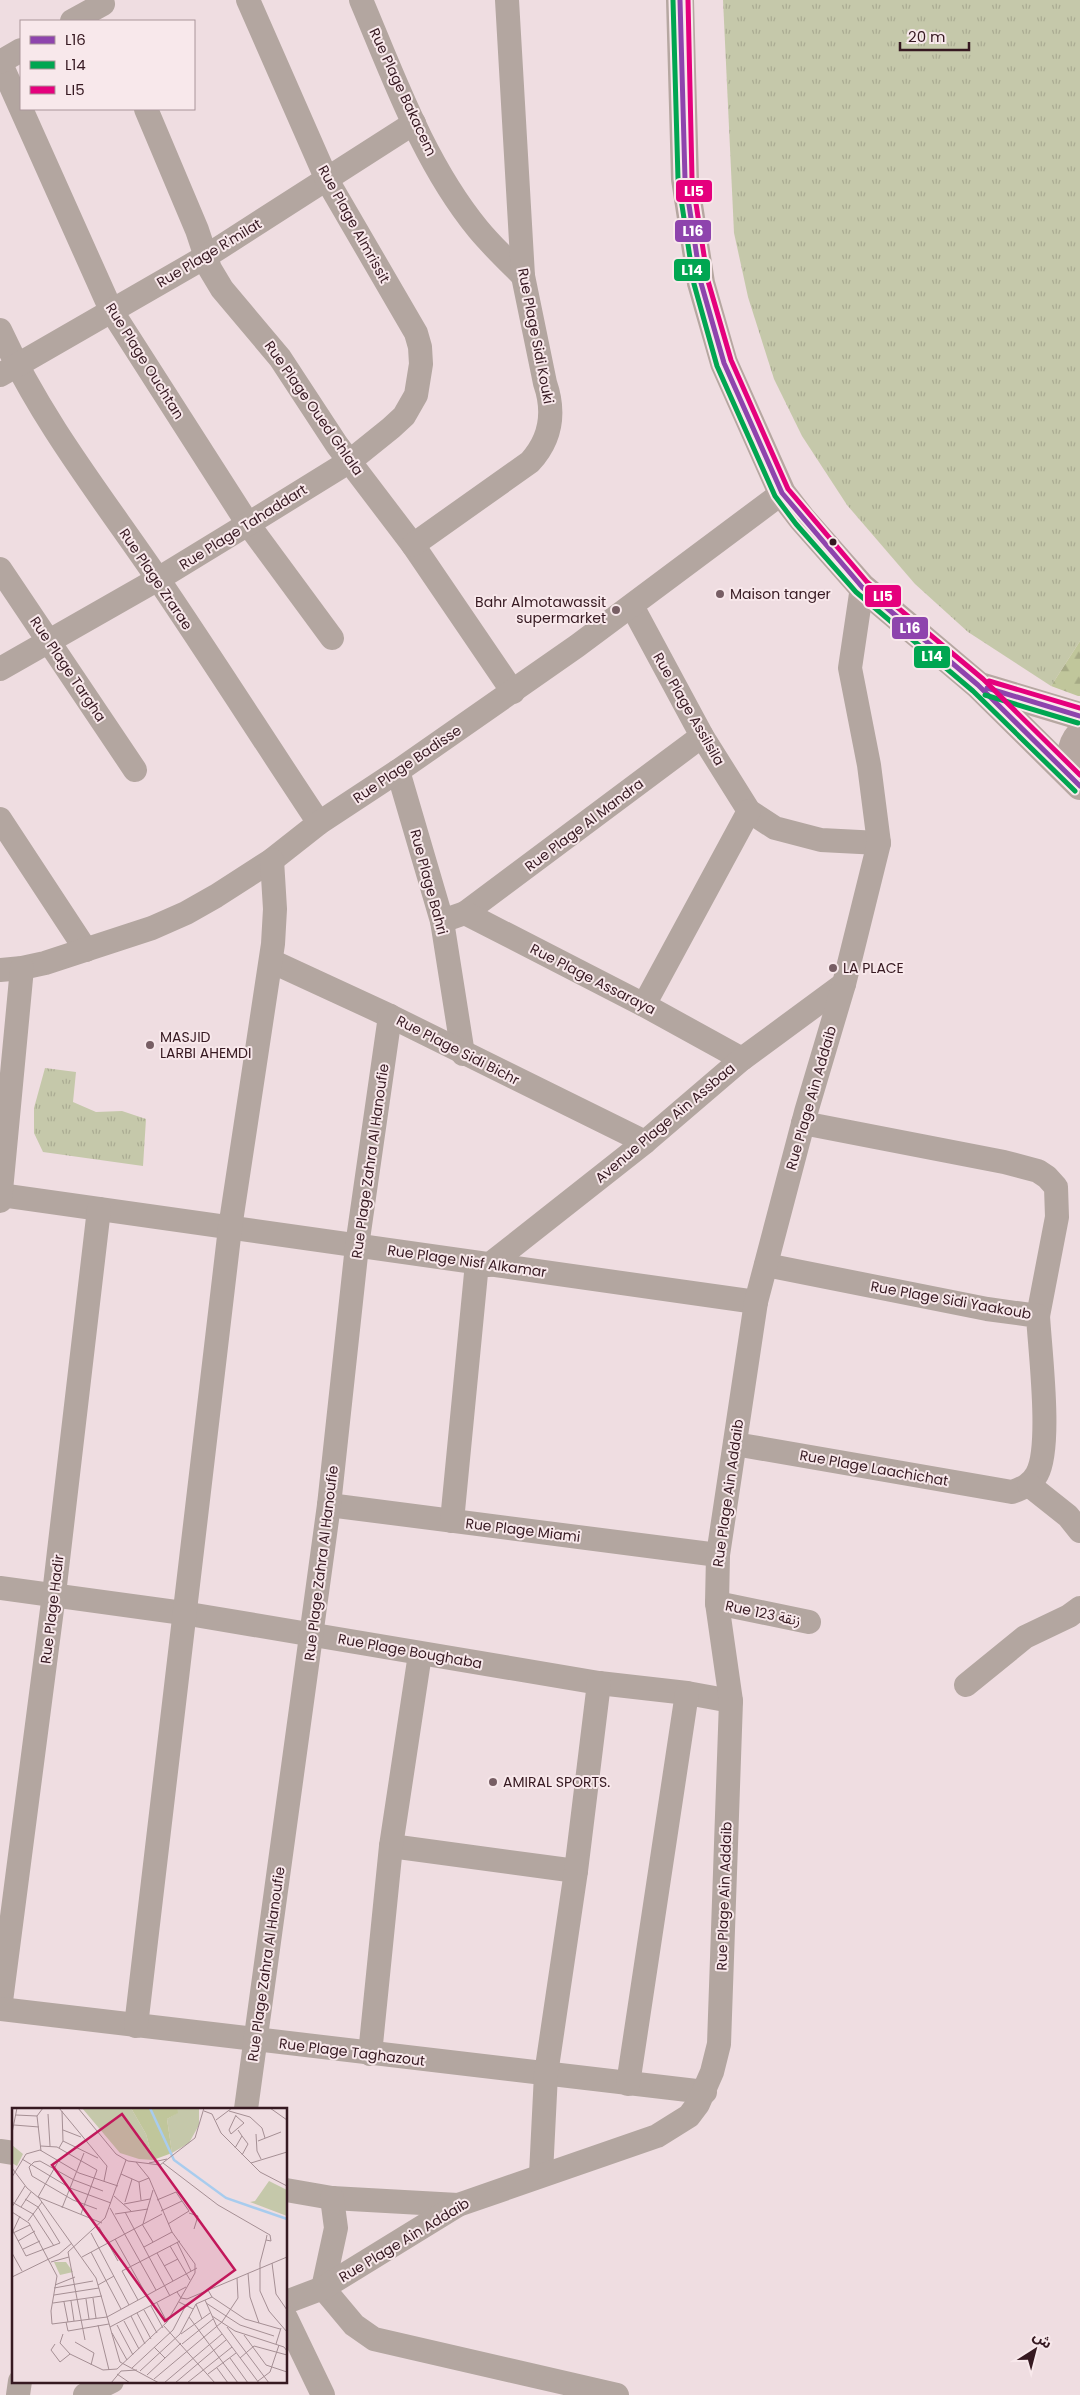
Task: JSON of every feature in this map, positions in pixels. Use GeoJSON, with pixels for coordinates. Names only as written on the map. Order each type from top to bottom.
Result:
{"type":"FeatureCollection","features":[{"type":"Feature","properties":{"kind":"main road"},"geometry":{"type":"LineString","coordinates":[[680,0],[685,178],[701,283],[724,363],[782,493],[802,519],[862,587],[978,685],[1078,783]]}},
{"type":"Feature","properties":{"kind":"main road"},"geometry":{"type":"LineString","coordinates":[[978,685],[1080,716]]}},
{"type":"Feature","properties":{"kind":"main road"},"geometry":{"type":"LineString","coordinates":[[1078,783],[1070,766],[1071,752],[1075,739],[1080,734]]}},
{"type":"Feature","properties":{"kind":"street","name":"Rue Plage Almrissit"},"geometry":{"type":"LineString","coordinates":[[248,0],[326,180],[412,324],[420,347],[421,364]]}},
{"type":"Feature","properties":{"kind":"street","name":"Rue Plage Bakacem"},"geometry":{"type":"LineString","coordinates":[[361,0],[414,123],[462,207],[478,229],[523,276]]}},
{"type":"Feature","properties":{"kind":"street","name":"Rue Plage Sidi Kouki"},"geometry":{"type":"LineString","coordinates":[[412,545],[530,462],[540,451],[551,422],[550,396],[523,276],[507,0]]}},
{"type":"Feature","properties":{"kind":"street"},"geometry":{"type":"LineString","coordinates":[[75,20],[105,8]]}},
{"type":"Feature","properties":{"kind":"street"},"geometry":{"type":"LineString","coordinates":[[0,62],[20,51]]}},
{"type":"Feature","properties":{"kind":"street","name":"Rue Plage Ouchtan"},"geometry":{"type":"LineString","coordinates":[[0,62],[20,107]]}},
{"type":"Feature","properties":{"kind":"street","name":"Rue Plage Ouchtan"},"geometry":{"type":"LineString","coordinates":[[21,110],[111,310],[248,524],[332,638]]}},
{"type":"Feature","properties":{"kind":"street","name":"Rue Plage Oued Ghlala"},"geometry":{"type":"LineString","coordinates":[[146,110],[197,230],[205,257],[222,289],[271,347],[350,461],[412,545],[513,692]]}},
{"type":"Feature","properties":{"kind":"street","name":"Rue Plage R'milat"},"geometry":{"type":"LineString","coordinates":[[8,371],[205,257],[414,123]]}},
{"type":"Feature","properties":{"kind":"street","name":"Rue Plage Zrarae"},"geometry":{"type":"LineString","coordinates":[[0,330],[8,371],[158,579],[319,823]]}},
{"type":"Feature","properties":{"kind":"street","name":"Rue Plage Tahaddart"},"geometry":{"type":"LineString","coordinates":[[0,669],[49,639],[158,579],[350,461],[404,416],[415,398],[421,364]]}},
{"type":"Feature","properties":{"kind":"street","name":"Rue Plage Badisse"},"geometry":{"type":"LineString","coordinates":[[11,969],[86,950],[152,928],[186,913],[272,860],[319,823],[513,692],[632,606],[782,493]]}},
{"type":"Feature","properties":{"kind":"street","name":"Rue Plage Targha"},"geometry":{"type":"LineString","coordinates":[[0,569],[49,639],[135,770]]}},
{"type":"Feature","properties":{"kind":"street","name":"Rue Plage Ain Addaib"},"geometry":{"type":"LineString","coordinates":[[288,2301],[323,2288],[458,2205],[542,2174],[657,2136],[689,2116],[705,2092],[719,2044],[731,1701],[717,1603],[718,1555],[756,1302],[803,1123],[844,984],[878,843],[869,765],[850,668],[862,587]]}},
{"type":"Feature","properties":{"kind":"street","name":"Rue Plage Assilsila"},"geometry":{"type":"LineString","coordinates":[[632,606],[702,736],[749,810],[775,828],[821,840],[878,843]]}},
{"type":"Feature","properties":{"kind":"street","name":"Rue Plage Al Mandra"},"geometry":{"type":"LineString","coordinates":[[465,914],[702,736]]}},
{"type":"Feature","properties":{"kind":"street","name":"Rue Plage Bahri"},"geometry":{"type":"LineString","coordinates":[[398,771],[442,920],[463,1054]]}},
{"type":"Feature","properties":{"kind":"street"},"geometry":{"type":"LineString","coordinates":[[644,1005],[749,810]]}},
{"type":"Feature","properties":{"kind":"street"},"geometry":{"type":"LineString","coordinates":[[0,819],[86,950]]}},
{"type":"Feature","properties":{"kind":"street"},"geometry":{"type":"LineString","coordinates":[[136,2026],[183,1613],[196,1525],[230,1228],[271,961],[275,910],[272,860]]}},
{"type":"Feature","properties":{"kind":"street"},"geometry":{"type":"LineString","coordinates":[[442,920],[465,914]]}},
{"type":"Feature","properties":{"kind":"street","name":"Rue Plage Assaraya"},"geometry":{"type":"LineString","coordinates":[[465,914],[644,1005],[742,1059]]}},
{"type":"Feature","properties":{"kind":"street","name":"Rue Plage Sidi Bichr"},"geometry":{"type":"LineString","coordinates":[[271,961],[390,1016],[463,1054],[645,1142]]}},
{"type":"Feature","properties":{"kind":"street"},"geometry":{"type":"LineString","coordinates":[[0,1197],[11,969]]}},
{"type":"Feature","properties":{"kind":"street","name":"Avenue Plage Ain Assbaa"},"geometry":{"type":"LineString","coordinates":[[483,1264],[645,1142],[742,1059],[844,984]]}},
{"type":"Feature","properties":{"kind":"street","name":"Rue Plage Zahra Al Hanoufie"},"geometry":{"type":"LineString","coordinates":[[246,2108],[329,1505],[357,1246],[390,1016]]}},
{"type":"Feature","properties":{"kind":"street"},"geometry":{"type":"LineString","coordinates":[[803,1123],[1004,1162],[1038,1171],[1048,1176],[1056,1187],[1057,1216],[1038,1316]]}},
{"type":"Feature","properties":{"kind":"street","name":"Rue Plage Nisf Alkamar"},"geometry":{"type":"LineString","coordinates":[[0,1197],[99,1209],[756,1302]]}},
{"type":"Feature","properties":{"kind":"street","name":"Rue Plage Hadir"},"geometry":{"type":"LineString","coordinates":[[0,2009],[54,1594],[99,1209]]}},
{"type":"Feature","properties":{"kind":"street"},"geometry":{"type":"LineString","coordinates":[[452,1521],[483,1264]]}},
{"type":"Feature","properties":{"kind":"street","name":"Rue Plage Sidi Yaakoub"},"geometry":{"type":"LineString","coordinates":[[766,1265],[987,1309],[1038,1316],[1044,1438],[1040,1465],[1021,1489]]}},
{"type":"Feature","properties":{"kind":"street","name":"Rue Plage Laachichat"},"geometry":{"type":"LineString","coordinates":[[735,1444],[1021,1489]]}},
{"type":"Feature","properties":{"kind":"street"},"geometry":{"type":"LineString","coordinates":[[1021,1489],[1068,1516],[1080,1531]]}},
{"type":"Feature","properties":{"kind":"street","name":"Rue Plage Miami"},"geometry":{"type":"LineString","coordinates":[[329,1505],[718,1555]]}},
{"type":"Feature","properties":{"kind":"street","name":"Rue Plage Boughaba"},"geometry":{"type":"LineString","coordinates":[[0,1588],[183,1613],[599,1683],[688,1693],[731,1701]]}},
{"type":"Feature","properties":{"kind":"street","name":"Rue 123 زنقة"},"geometry":{"type":"LineString","coordinates":[[717,1603],[809,1622]]}},
{"type":"Feature","properties":{"kind":"street"},"geometry":{"type":"LineString","coordinates":[[966,1685],[1025,1637],[1069,1616],[1080,1608]]}},
{"type":"Feature","properties":{"kind":"street"},"geometry":{"type":"LineString","coordinates":[[370,2054],[392,1846],[420,1654]]}},
{"type":"Feature","properties":{"kind":"street"},"geometry":{"type":"LineString","coordinates":[[542,2174],[546,2074],[576,1871],[599,1683]]}},
{"type":"Feature","properties":{"kind":"street"},"geometry":{"type":"LineString","coordinates":[[628,2084],[688,1693]]}},
{"type":"Feature","properties":{"kind":"street"},"geometry":{"type":"LineString","coordinates":[[392,1846],[576,1871]]}},
{"type":"Feature","properties":{"kind":"street","name":"Rue Plage Taghazout"},"geometry":{"type":"LineString","coordinates":[[0,2009],[705,2092]]}},
{"type":"Feature","properties":{"kind":"street"},"geometry":{"type":"LineString","coordinates":[[288,2190],[332,2198],[458,2205]]}},
{"type":"Feature","properties":{"kind":"street"},"geometry":{"type":"LineString","coordinates":[[332,2198],[336,2228],[323,2288],[354,2325],[374,2339],[617,2395]]}},
{"type":"Feature","properties":{"kind":"street"},"geometry":{"type":"LineString","coordinates":[[288,2322],[323,2395]]}},
{"type":"Feature","properties":{"kind":"street"},"geometry":{"type":"LineString","coordinates":[[18,2395],[20,2382]]}},
{"type":"Feature","properties":{"kind":"street"},"geometry":{"type":"LineString","coordinates":[[85,2395],[110,2382]]}},
{"type":"Feature","properties":{"kind":"green space"},"geometry":{"type":"Polygon","coordinates":[[[723,0],[1080,0],[1080,641],[1051,686],[968,632],[915,584],[847,505],[802,436],[774,379],[748,297],[734,233],[723,0]]]}},
{"type":"Feature","properties":{"kind":"green space"},"geometry":{"type":"Polygon","coordinates":[[[1080,641],[1080,696],[1078,696],[1051,686],[1080,641]]]}},
{"type":"Feature","properties":{"kind":"green space"},"geometry":{"type":"Polygon","coordinates":[[[45,1068],[76,1072],[73,1102],[96,1112],[122,1111],[146,1119],[143,1166],[43,1152],[34,1133],[34,1108],[45,1068]]]}},
{"type":"Feature","properties":{"kind":"transit line","name":"L14"},"geometry":{"type":"LineString","coordinates":[[673,0],[678,179],[694,284],[717,366],[775,496],[796,524],[856,592],[973,691],[1075,791]]}},
{"type":"Feature","properties":{"kind":"transit line","name":"L16"},"geometry":{"type":"LineString","coordinates":[[680,0],[685,179],[701,283],[724,363],[782,493],[862,587],[978,685],[1080,786]]}},
{"type":"Feature","properties":{"kind":"transit line","name":"LI5"},"geometry":{"type":"LineString","coordinates":[[688,0],[692,178],[708,281],[731,360],[788,489],[867,582],[983,679],[1080,775]]}},
{"type":"Feature","properties":{"kind":"transit line","name":"LI5"},"geometry":{"type":"LineString","coordinates":[[989,681],[1080,708]]}},
{"type":"Feature","properties":{"kind":"transit line","name":"L16"},"geometry":{"type":"LineString","coordinates":[[987,688],[1080,716]]}},
{"type":"Feature","properties":{"kind":"transit line","name":"L14"},"geometry":{"type":"LineString","coordinates":[[985,695],[1078,723]]}},
{"type":"Feature","properties":{"kind":"place","name":"Maison tanger"},"geometry":{"type":"Point","coordinates":[720,594]}},
{"type":"Feature","properties":{"kind":"place","name":"Bahr Almotawassit supermarket"},"geometry":{"type":"Point","coordinates":[616,610]}},
{"type":"Feature","properties":{"kind":"place","name":"LA PLACE"},"geometry":{"type":"Point","coordinates":[833,968]}},
{"type":"Feature","properties":{"kind":"place","name":"MASJID LARBI AHEMDI"},"geometry":{"type":"Point","coordinates":[150,1045]}},
{"type":"Feature","properties":{"kind":"place","name":"AMIRAL SPORTS."},"geometry":{"type":"Point","coordinates":[493,1782]}}]}
